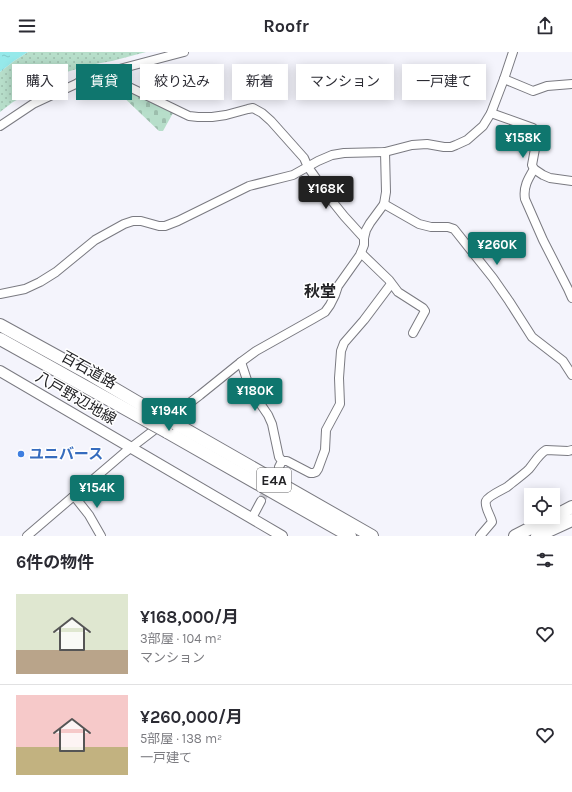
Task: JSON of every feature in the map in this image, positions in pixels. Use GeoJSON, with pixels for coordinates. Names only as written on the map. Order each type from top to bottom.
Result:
{"type":"FeatureCollection","features":[{"type":"Feature","properties":{"kind":"highway","name":"百石道路"},"geometry":{"type":"LineString","coordinates":[[0,325],[92,375],[159,415],[171,428]]}},
{"type":"Feature","properties":{"kind":"highway","name":"百石道路"},"geometry":{"type":"LineString","coordinates":[[0,339],[149,422],[171,428],[350,536]]}},
{"type":"Feature","properties":{"kind":"highway","name":"E4A"},"geometry":{"type":"LineString","coordinates":[[171,428],[372,536]]}},
{"type":"Feature","properties":{"kind":"highway"},"geometry":{"type":"LineString","coordinates":[[560,513],[572,507]]}},
{"type":"Feature","properties":{"kind":"highway"},"geometry":{"type":"LineString","coordinates":[[537,536],[572,520]]}},
{"type":"Feature","properties":{"kind":"highway"},"geometry":{"type":"LineString","coordinates":[[515,536],[539,524]]}},
{"type":"Feature","properties":{"kind":"main road","name":"八戸野辺地線"},"geometry":{"type":"LineString","coordinates":[[0,371],[282,536]]}},
{"type":"Feature","properties":{"kind":"street"},"geometry":{"type":"LineString","coordinates":[[132,66],[184,52]]}},
{"type":"Feature","properties":{"kind":"street"},"geometry":{"type":"LineString","coordinates":[[0,294],[25,289],[40,282],[56,272],[95,240],[124,224],[133,221],[141,221],[159,226],[165,226],[178,222],[249,186],[294,175],[318,161],[332,155],[344,153],[385,152],[412,145],[427,144],[451,147],[467,140],[483,126],[491,113],[513,52]]}},
{"type":"Feature","properties":{"kind":"street"},"geometry":{"type":"LineString","coordinates":[[504,79],[533,91],[547,86],[572,84]]}},
{"type":"Feature","properties":{"kind":"street"},"geometry":{"type":"LineString","coordinates":[[0,126],[33,104],[76,84]]}},
{"type":"Feature","properties":{"kind":"street"},"geometry":{"type":"LineString","coordinates":[[132,88],[189,116],[226,116],[253,108],[262,113],[304,158],[308,167],[344,216],[364,238]]}},
{"type":"Feature","properties":{"kind":"street"},"geometry":{"type":"LineString","coordinates":[[491,113],[533,128],[536,132],[537,138],[532,164],[534,169],[550,178],[572,181]]}},
{"type":"Feature","properties":{"kind":"street"},"geometry":{"type":"LineString","coordinates":[[27,536],[124,453],[190,403],[240,362],[256,351],[324,312],[336,295],[338,286],[361,253],[364,245],[366,230],[384,204],[386,192],[385,152]]}},
{"type":"Feature","properties":{"kind":"street"},"geometry":{"type":"LineString","coordinates":[[534,169],[528,178],[524,192],[525,199],[543,240],[572,298]]}},
{"type":"Feature","properties":{"kind":"street"},"geometry":{"type":"LineString","coordinates":[[384,204],[419,224],[431,227],[448,227],[454,229],[493,278],[532,337],[563,361],[572,375]]}},
{"type":"Feature","properties":{"kind":"street"},"geometry":{"type":"LineString","coordinates":[[361,253],[389,280],[398,292],[423,308],[425,312],[413,333]]}},
{"type":"Feature","properties":{"kind":"street"},"geometry":{"type":"LineString","coordinates":[[240,362],[248,383],[268,414],[272,424],[280,464],[287,461],[310,473],[316,472],[325,450],[326,430],[340,404],[339,378],[341,351],[344,343],[364,320],[391,284]]}},
{"type":"Feature","properties":{"kind":"street"},"geometry":{"type":"LineString","coordinates":[[480,536],[492,522],[486,505],[486,501],[489,498],[507,487],[529,469],[538,457],[546,450],[572,450]]}},
{"type":"Feature","properties":{"kind":"street"},"geometry":{"type":"LineString","coordinates":[[74,496],[89,515],[101,536]]}},
{"type":"Feature","properties":{"kind":"street"},"geometry":{"type":"LineString","coordinates":[[252,518],[261,501]]}},
{"type":"Feature","properties":{"kind":"green space"},"geometry":{"type":"Polygon","coordinates":[[[28,52],[146,52],[96,64],[76,64],[76,69],[68,72],[68,64],[12,64],[12,100],[17,100],[0,112],[0,72],[28,52]]]}},
{"type":"Feature","properties":{"kind":"green space"},"geometry":{"type":"Polygon","coordinates":[[[132,91],[140,95],[140,100],[149,100],[173,113],[163,131],[159,131],[126,100],[132,100],[132,91]]]}},
{"type":"Feature","properties":{"kind":"water"},"geometry":{"type":"Polygon","coordinates":[[[0,52],[28,52],[0,72],[0,52]]]}},
{"type":"Feature","properties":{"kind":"tunnel"},"geometry":{"type":"LineString","coordinates":[[261,501],[279,467]]}},
{"type":"Feature","properties":{"kind":"place","name":"ユニバース"},"geometry":{"type":"Point","coordinates":[21,454]}},
{"type":"Feature","properties":{"kind":"district","name":"秋堂"},"geometry":{"type":"Point","coordinates":[320,291]}}]}
